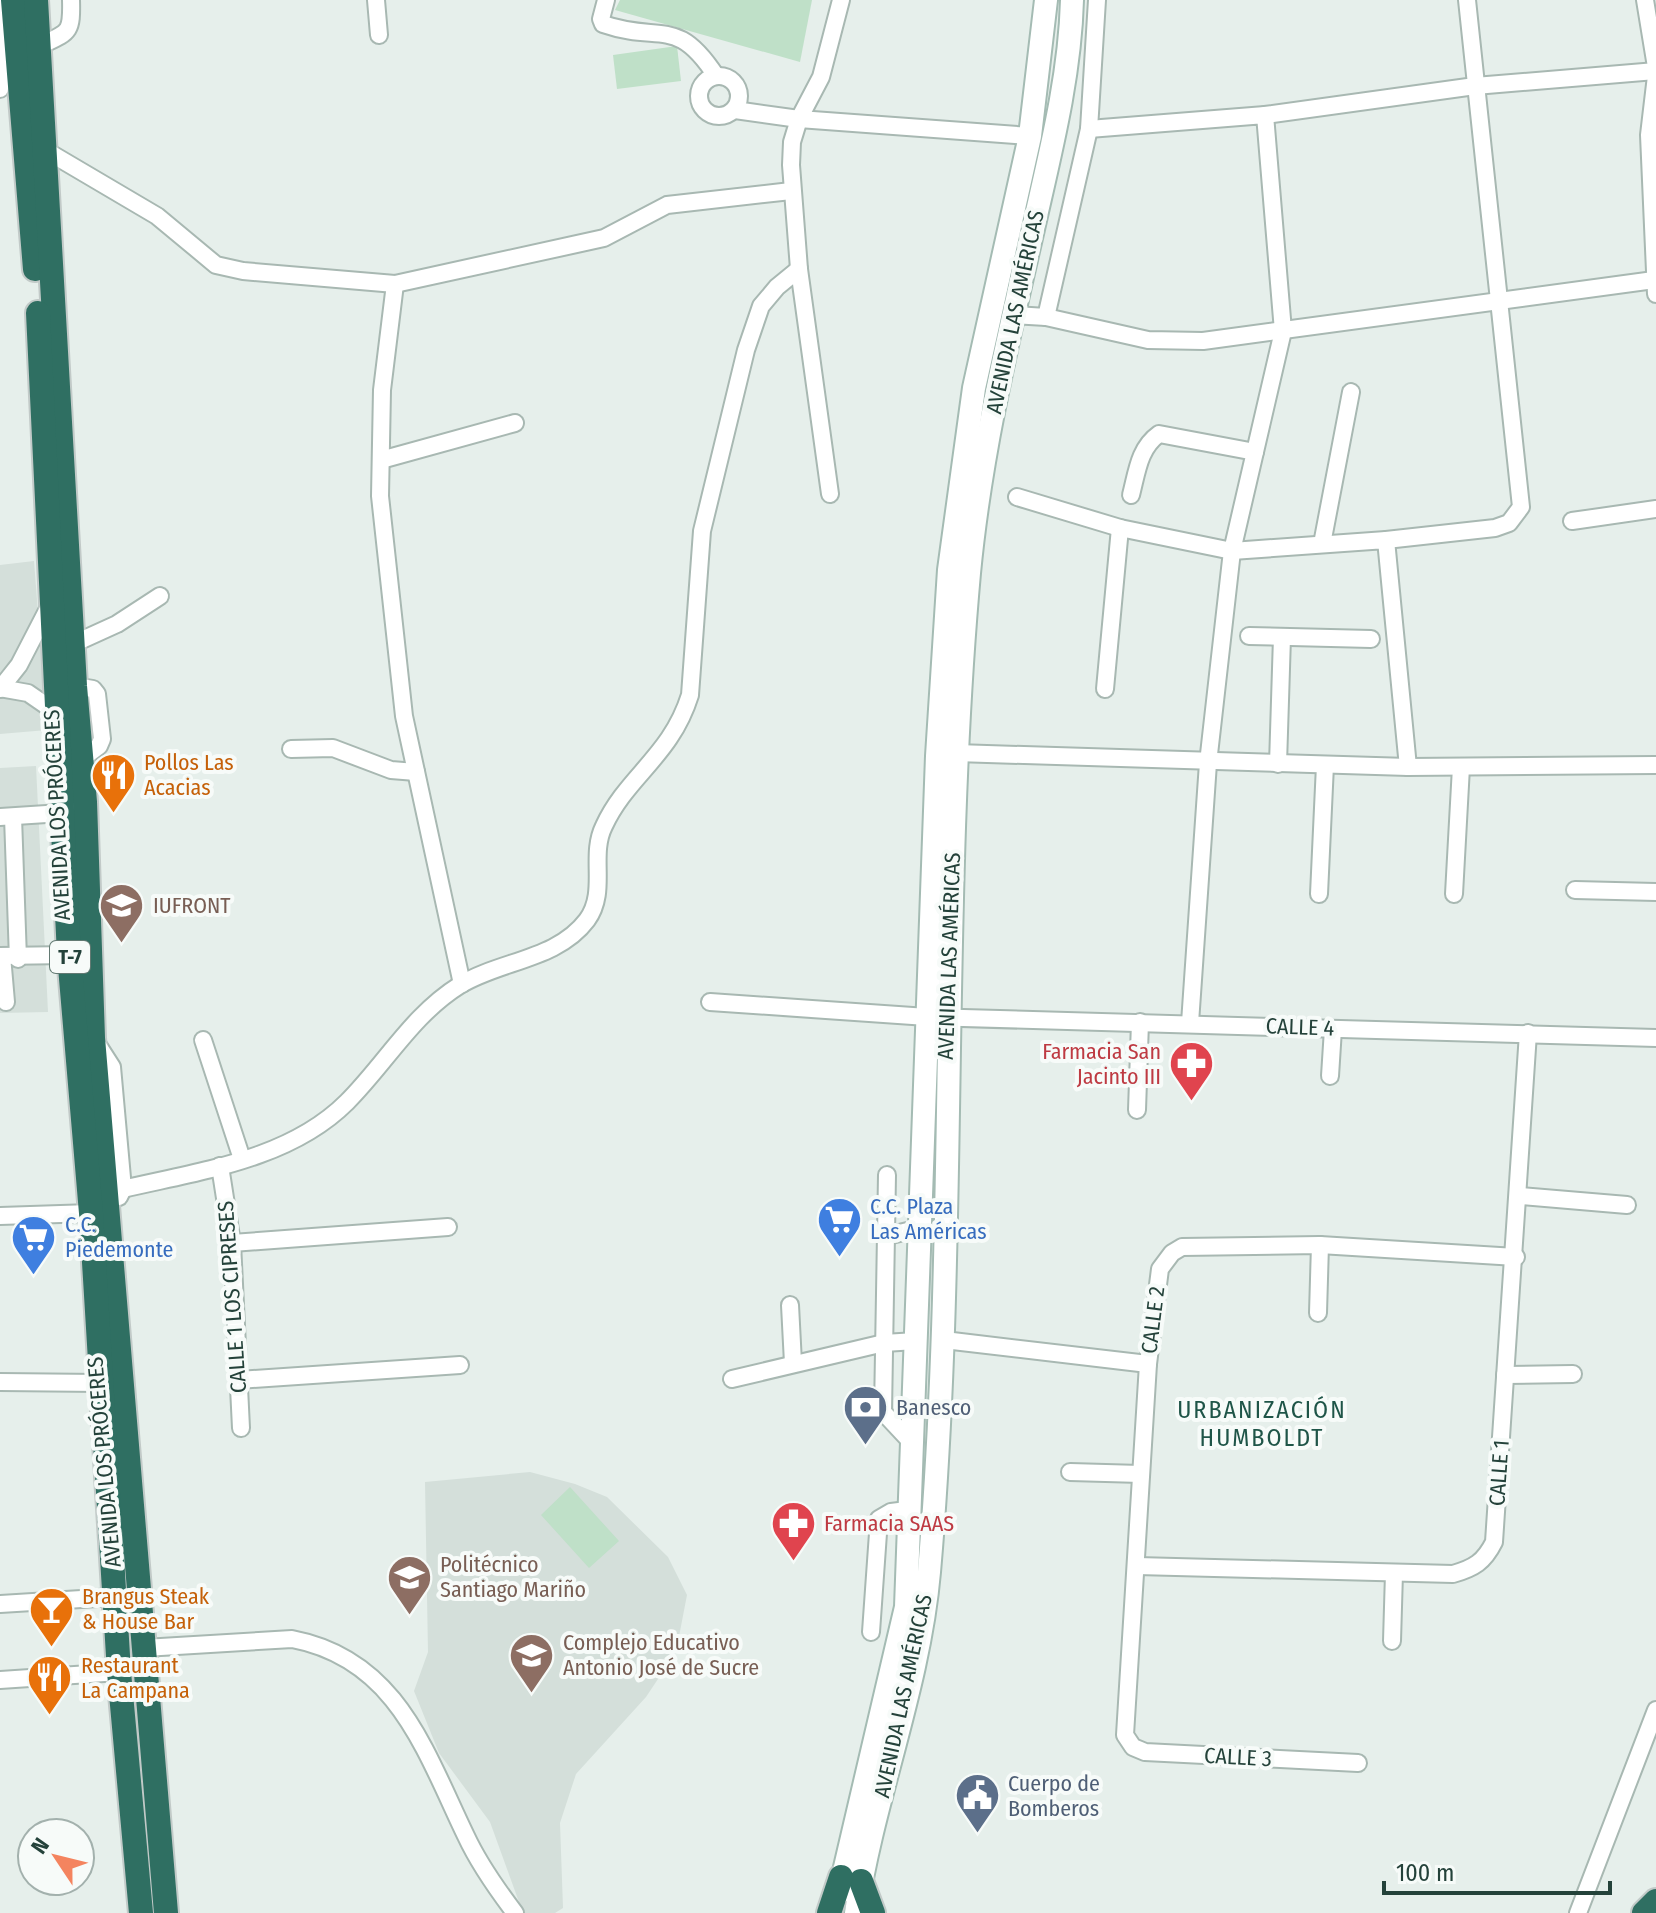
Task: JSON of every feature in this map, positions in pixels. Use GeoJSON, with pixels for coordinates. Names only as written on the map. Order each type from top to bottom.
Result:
{"type":"FeatureCollection","features":[{"type":"Feature","properties":{"kind":"highway","name":"AVENIDA LOS PRÓCERES"},"geometry":{"type":"LineString","coordinates":[[13,0],[34,248],[69,955],[100,1213],[144,1648],[166,1913]]}},
{"type":"Feature","properties":{"kind":"highway","name":"AVENIDA LOS PRÓCERES"},"geometry":{"type":"LineString","coordinates":[[36,0],[75,686],[83,758],[100,1213],[101,1383],[119,1672],[141,1913]]}},
{"type":"Feature","properties":{"kind":"highway"},"geometry":{"type":"LineString","coordinates":[[163,1877],[174,1913]]}},
{"type":"Feature","properties":{"kind":"highway"},"geometry":{"type":"LineString","coordinates":[[829,1913],[851,1879],[873,1913]]}},
{"type":"Feature","properties":{"kind":"highway"},"geometry":{"type":"LineString","coordinates":[[1644,1913],[1656,1901]]}},
{"type":"Feature","properties":{"kind":"street"},"geometry":{"type":"LineString","coordinates":[[39,46],[68,33],[72,26],[71,0]]}},
{"type":"Feature","properties":{"kind":"street"},"geometry":{"type":"LineString","coordinates":[[376,0],[379,35]]}},
{"type":"Feature","properties":{"kind":"street"},"geometry":{"type":"LineString","coordinates":[[606,0],[601,19],[603,24],[682,37],[699,50],[716,76],[730,79],[738,90],[735,110]]}},
{"type":"Feature","properties":{"kind":"street"},"geometry":{"type":"LineString","coordinates":[[830,494],[799,269],[791,191],[792,142],[799,119],[821,77],[841,0]]}},
{"type":"Feature","properties":{"kind":"street","name":"AVENIDA LAS AMÉRICAS"},"geometry":{"type":"LineString","coordinates":[[851,1879],[922,1628],[944,1340],[937,1016],[937,756],[949,570],[974,388],[1030,136],[1046,0]]}},
{"type":"Feature","properties":{"kind":"street","name":"AVENIDA LAS AMÉRICAS"},"geometry":{"type":"LineString","coordinates":[[856,1913],[851,1879],[906,1607],[907,1510],[920,1228],[970,568],[986,451],[1053,140],[1072,29],[1072,0]]}},
{"type":"Feature","properties":{"kind":"street"},"geometry":{"type":"LineString","coordinates":[[1046,317],[1089,129],[1097,0]]}},
{"type":"Feature","properties":{"kind":"street"},"geometry":{"type":"LineString","coordinates":[[1017,497],[1120,528],[1232,551],[1386,540],[1495,528],[1509,523],[1521,507],[1467,0]]}},
{"type":"Feature","properties":{"kind":"street"},"geometry":{"type":"LineString","coordinates":[[1014,315],[1046,317],[1148,340],[1203,341],[1501,299],[1655,287],[1649,135],[1656,72],[1645,0]]}},
{"type":"Feature","properties":{"kind":"street"},"geometry":{"type":"LineString","coordinates":[[0,4],[0,89]]}},
{"type":"Feature","properties":{"kind":"street"},"geometry":{"type":"LineString","coordinates":[[1089,129],[1265,115],[1475,86],[1656,72]]}},
{"type":"Feature","properties":{"kind":"street"},"geometry":{"type":"LineString","coordinates":[[716,76],[701,89],[704,109],[722,116],[735,110],[799,119],[1030,136]]}},
{"type":"Feature","properties":{"kind":"street"},"geometry":{"type":"LineString","coordinates":[[1190,1023],[1208,763],[1232,551],[1283,331],[1265,115]]}},
{"type":"Feature","properties":{"kind":"street"},"geometry":{"type":"LineString","coordinates":[[45,150],[157,216],[216,265],[243,271],[395,284],[604,238],[667,205],[791,191]]}},
{"type":"Feature","properties":{"kind":"street"},"geometry":{"type":"LineString","coordinates":[[0,1216],[100,1213],[123,1189],[220,1166],[292,1141],[323,1124],[348,1101],[420,1016],[462,984],[502,964],[531,957],[566,942],[589,918],[599,895],[598,845],[603,826],[669,742],[682,720],[690,695],[702,531],[746,350],[761,306],[777,287],[799,269]]}},
{"type":"Feature","properties":{"kind":"street"},"geometry":{"type":"LineString","coordinates":[[395,284],[382,390],[380,496],[404,716],[462,984]]}},
{"type":"Feature","properties":{"kind":"street"},"geometry":{"type":"LineString","coordinates":[[1322,544],[1351,392]]}},
{"type":"Feature","properties":{"kind":"street"},"geometry":{"type":"LineString","coordinates":[[381,460],[515,423]]}},
{"type":"Feature","properties":{"kind":"street"},"geometry":{"type":"LineString","coordinates":[[1131,495],[1142,453],[1148,441],[1159,434],[1255,452]]}},
{"type":"Feature","properties":{"kind":"street"},"geometry":{"type":"LineString","coordinates":[[1572,521],[1656,509]]}},
{"type":"Feature","properties":{"kind":"street"},"geometry":{"type":"LineString","coordinates":[[1105,689],[1120,528]]}},
{"type":"Feature","properties":{"kind":"street"},"geometry":{"type":"LineString","coordinates":[[1386,540],[1408,767]]}},
{"type":"Feature","properties":{"kind":"street"},"geometry":{"type":"LineString","coordinates":[[73,644],[117,624],[160,596]]}},
{"type":"Feature","properties":{"kind":"street"},"geometry":{"type":"LineString","coordinates":[[53,601],[29,647],[0,688],[28,693],[57,713]]}},
{"type":"Feature","properties":{"kind":"street"},"geometry":{"type":"LineString","coordinates":[[1249,636],[1371,639]]}},
{"type":"Feature","properties":{"kind":"street"},"geometry":{"type":"LineString","coordinates":[[1278,764],[1282,637]]}},
{"type":"Feature","properties":{"kind":"street"},"geometry":{"type":"LineString","coordinates":[[28,693],[29,647]]}},
{"type":"Feature","properties":{"kind":"street"},"geometry":{"type":"LineString","coordinates":[[291,749],[333,748],[391,770],[416,772]]}},
{"type":"Feature","properties":{"kind":"street"},"geometry":{"type":"LineString","coordinates":[[956,753],[1408,767],[1656,765]]}},
{"type":"Feature","properties":{"kind":"street"},"geometry":{"type":"LineString","coordinates":[[1319,894],[1325,765]]}},
{"type":"Feature","properties":{"kind":"street"},"geometry":{"type":"LineString","coordinates":[[1454,894],[1461,767]]}},
{"type":"Feature","properties":{"kind":"street"},"geometry":{"type":"LineString","coordinates":[[6,1002],[7,817],[62,813]]}},
{"type":"Feature","properties":{"kind":"street"},"geometry":{"type":"LineString","coordinates":[[1575,890],[1656,892]]}},
{"type":"Feature","properties":{"kind":"street"},"geometry":{"type":"LineString","coordinates":[[7,957],[69,955]]}},
{"type":"Feature","properties":{"kind":"street","name":"CALLE 4"},"geometry":{"type":"LineString","coordinates":[[710,1002],[937,1016],[1655,1038]]}},
{"type":"Feature","properties":{"kind":"street"},"geometry":{"type":"LineString","coordinates":[[1137,1110],[1140,1022]]}},
{"type":"Feature","properties":{"kind":"street"},"geometry":{"type":"LineString","coordinates":[[1330,1076],[1333,1029]]}},
{"type":"Feature","properties":{"kind":"street","name":"CALLE 1"},"geometry":{"type":"LineString","coordinates":[[1137,1566],[1453,1574],[1471,1569],[1485,1559],[1494,1542],[1516,1257],[1528,1033]]}},
{"type":"Feature","properties":{"kind":"street"},"geometry":{"type":"LineString","coordinates":[[93,1038],[112,1067],[123,1189]]}},
{"type":"Feature","properties":{"kind":"street"},"geometry":{"type":"LineString","coordinates":[[203,1040],[242,1159]]}},
{"type":"Feature","properties":{"kind":"street","name":"CALLE 1 LOS CIPRESES"},"geometry":{"type":"LineString","coordinates":[[220,1166],[232,1243],[241,1428]]}},
{"type":"Feature","properties":{"kind":"street"},"geometry":{"type":"LineString","coordinates":[[887,1175],[883,1412],[912,1443]]}},
{"type":"Feature","properties":{"kind":"street"},"geometry":{"type":"LineString","coordinates":[[1520,1196],[1627,1205]]}},
{"type":"Feature","properties":{"kind":"street"},"geometry":{"type":"LineString","coordinates":[[232,1243],[448,1227]]}},
{"type":"Feature","properties":{"kind":"street"},"geometry":{"type":"LineString","coordinates":[[887,1236],[920,1228]]}},
{"type":"Feature","properties":{"kind":"street"},"geometry":{"type":"LineString","coordinates":[[1318,1313],[1320,1245]]}},
{"type":"Feature","properties":{"kind":"street","name":"CALLE 2"},"geometry":{"type":"LineString","coordinates":[[1125,1735],[1148,1364],[1160,1269],[1172,1253],[1182,1247],[1320,1245],[1516,1257]]}},
{"type":"Feature","properties":{"kind":"street"},"geometry":{"type":"LineString","coordinates":[[790,1305],[793,1363]]}},
{"type":"Feature","properties":{"kind":"street"},"geometry":{"type":"LineString","coordinates":[[944,1340],[1148,1364]]}},
{"type":"Feature","properties":{"kind":"street"},"geometry":{"type":"LineString","coordinates":[[732,1379],[884,1343],[916,1341]]}},
{"type":"Feature","properties":{"kind":"street"},"geometry":{"type":"LineString","coordinates":[[239,1380],[460,1365]]}},
{"type":"Feature","properties":{"kind":"street"},"geometry":{"type":"LineString","coordinates":[[1505,1375],[1573,1374]]}},
{"type":"Feature","properties":{"kind":"street"},"geometry":{"type":"LineString","coordinates":[[0,1382],[101,1383]]}},
{"type":"Feature","properties":{"kind":"street"},"geometry":{"type":"LineString","coordinates":[[1070,1472],[1141,1474]]}},
{"type":"Feature","properties":{"kind":"street"},"geometry":{"type":"LineString","coordinates":[[871,1632],[879,1519],[891,1512],[907,1510]]}},
{"type":"Feature","properties":{"kind":"street"},"geometry":{"type":"LineString","coordinates":[[1392,1641],[1394,1573]]}},
{"type":"Feature","properties":{"kind":"street"},"geometry":{"type":"LineString","coordinates":[[0,1604],[114,1597]]}},
{"type":"Feature","properties":{"kind":"street"},"geometry":{"type":"LineString","coordinates":[[144,1648],[292,1639],[316,1643],[356,1665],[396,1701],[418,1732],[467,1837],[488,1876],[515,1913]]}},
{"type":"Feature","properties":{"kind":"street"},"geometry":{"type":"LineString","coordinates":[[0,1680],[119,1672]]}},
{"type":"Feature","properties":{"kind":"street"},"geometry":{"type":"LineString","coordinates":[[1578,1913],[1656,1710]]}},
{"type":"Feature","properties":{"kind":"street","name":"CALLE 3"},"geometry":{"type":"LineString","coordinates":[[1125,1735],[1133,1747],[1145,1752],[1358,1763]]}},
{"type":"Feature","properties":{"kind":"street"},"geometry":{"type":"LineString","coordinates":[[835,1913],[851,1879]]}},
{"type":"Feature","properties":{"kind":"shaded area"},"geometry":{"type":"Polygon","coordinates":[[[34,561],[47,730],[0,734],[0,565],[34,561]]]}},
{"type":"Feature","properties":{"kind":"shaded area"},"geometry":{"type":"Polygon","coordinates":[[[36,766],[48,1012],[0,1013],[0,768],[36,766]]]}},
{"type":"Feature","properties":{"kind":"shaded area","name":"Complejo Educativo Antonio José de Sucre"},"geometry":{"type":"Polygon","coordinates":[[[530,1472],[575,1484],[607,1497],[668,1557],[687,1595],[676,1652],[646,1697],[576,1774],[560,1823],[563,1908],[555,1913],[523,1913],[490,1822],[439,1753],[414,1691],[428,1652],[425,1482],[530,1472]]]}},
{"type":"Feature","properties":{"kind":"green space"},"geometry":{"type":"Polygon","coordinates":[[[620,0],[812,0],[800,62],[615,10],[620,0]]]}},
{"type":"Feature","properties":{"kind":"green space"},"geometry":{"type":"Polygon","coordinates":[[[677,46],[681,81],[617,89],[613,55],[677,46]]]}},
{"type":"Feature","properties":{"kind":"green space"},"geometry":{"type":"Polygon","coordinates":[[[570,1487],[619,1541],[589,1568],[541,1515],[570,1487]]]}},
{"type":"Feature","properties":{"kind":"place","name":"Pollos Las Acacias"},"geometry":{"type":"Point","coordinates":[113,814]}},
{"type":"Feature","properties":{"kind":"place","name":"IUFRONT"},"geometry":{"type":"Point","coordinates":[122,944]}},
{"type":"Feature","properties":{"kind":"place","name":"Farmacia San Jacinto III"},"geometry":{"type":"Point","coordinates":[1192,1103]}},
{"type":"Feature","properties":{"kind":"place","name":"C.C. Plaza Las Américas"},"geometry":{"type":"Point","coordinates":[839,1258]}},
{"type":"Feature","properties":{"kind":"place","name":"C.C. Piedemonte"},"geometry":{"type":"Point","coordinates":[34,1276]}},
{"type":"Feature","properties":{"kind":"place","name":"Banesco"},"geometry":{"type":"Point","coordinates":[865,1446]}},
{"type":"Feature","properties":{"kind":"place","name":"Farmacia SAAS"},"geometry":{"type":"Point","coordinates":[793,1562]}},
{"type":"Feature","properties":{"kind":"place","name":"Politécnico Santiago Mariño"},"geometry":{"type":"Point","coordinates":[409,1616]}},
{"type":"Feature","properties":{"kind":"place","name":"Brangus Steak & House Bar"},"geometry":{"type":"Point","coordinates":[51,1648]}},
{"type":"Feature","properties":{"kind":"place","name":"Complejo Educativo Antonio José de Sucre"},"geometry":{"type":"Point","coordinates":[532,1694]}},
{"type":"Feature","properties":{"kind":"place","name":"Restaurant La Campana"},"geometry":{"type":"Point","coordinates":[50,1717]}},
{"type":"Feature","properties":{"kind":"place","name":"Cuerpo de Bomberos"},"geometry":{"type":"Point","coordinates":[977,1835]}},
{"type":"Feature","properties":{"kind":"district","name":"URBANIZACIÓN HUMBOLDT"},"geometry":{"type":"Point","coordinates":[1262,1424]}}]}
